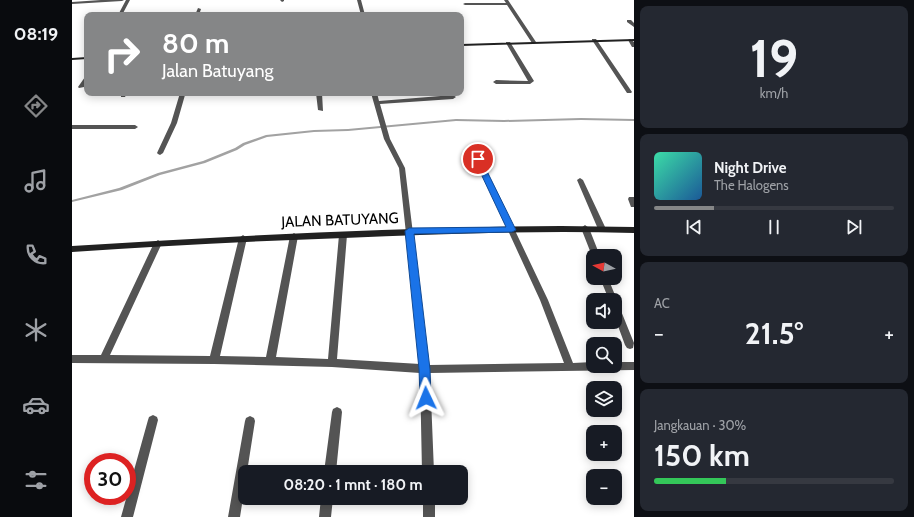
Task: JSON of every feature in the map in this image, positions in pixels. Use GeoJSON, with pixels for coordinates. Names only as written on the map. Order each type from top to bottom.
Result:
{"type":"FeatureCollection","features":[{"type":"Feature","properties":{"kind":"street"},"geometry":{"type":"LineString","coordinates":[[72,3],[122,0]]}},
{"type":"Feature","properties":{"kind":"street"},"geometry":{"type":"LineString","coordinates":[[122,12],[128,0]]}},
{"type":"Feature","properties":{"kind":"street"},"geometry":{"type":"LineString","coordinates":[[359,0],[361,12]]}},
{"type":"Feature","properties":{"kind":"street"},"geometry":{"type":"LineString","coordinates":[[465,4],[508,2],[534,42]]}},
{"type":"Feature","properties":{"kind":"street"},"geometry":{"type":"LineString","coordinates":[[629,21],[634,26]]}},
{"type":"Feature","properties":{"kind":"street"},"geometry":{"type":"LineString","coordinates":[[594,40],[629,92]]}},
{"type":"Feature","properties":{"kind":"street"},"geometry":{"type":"LineString","coordinates":[[464,46],[534,42],[632,40],[634,46]]}},
{"type":"Feature","properties":{"kind":"street"},"geometry":{"type":"LineString","coordinates":[[496,82],[528,83],[531,81],[508,43]]}},
{"type":"Feature","properties":{"kind":"street"},"geometry":{"type":"LineString","coordinates":[[72,59],[84,58]]}},
{"type":"Feature","properties":{"kind":"street"},"geometry":{"type":"LineString","coordinates":[[81,87],[84,82]]}},
{"type":"Feature","properties":{"kind":"street"},"geometry":{"type":"LineString","coordinates":[[160,153],[174,123],[182,96]]}},
{"type":"Feature","properties":{"kind":"street"},"geometry":{"type":"LineString","coordinates":[[319,96],[321,110]]}},
{"type":"Feature","properties":{"kind":"street"},"geometry":{"type":"LineString","coordinates":[[375,96],[390,147],[402,168],[425,369],[428,465]]}},
{"type":"Feature","properties":{"kind":"street"},"geometry":{"type":"LineString","coordinates":[[376,104],[453,97]]}},
{"type":"Feature","properties":{"kind":"street"},"geometry":{"type":"LineString","coordinates":[[72,127],[135,127]]}},
{"type":"Feature","properties":{"kind":"street"},"geometry":{"type":"LineString","coordinates":[[478,159],[544,300],[570,367]]}},
{"type":"Feature","properties":{"kind":"street"},"geometry":{"type":"LineString","coordinates":[[580,180],[602,229]]}},
{"type":"Feature","properties":{"kind":"street"},"geometry":{"type":"LineString","coordinates":[[585,228],[593,249]]}},
{"type":"Feature","properties":{"kind":"street","name":"JALAN BATUYANG"},"geometry":{"type":"LineString","coordinates":[[72,249],[243,238],[344,235],[409,231],[585,228],[634,230]]}},
{"type":"Feature","properties":{"kind":"street"},"geometry":{"type":"LineString","coordinates":[[332,363],[344,235]]}},
{"type":"Feature","properties":{"kind":"street"},"geometry":{"type":"LineString","coordinates":[[270,362],[294,236]]}},
{"type":"Feature","properties":{"kind":"street"},"geometry":{"type":"LineString","coordinates":[[214,360],[243,238]]}},
{"type":"Feature","properties":{"kind":"street"},"geometry":{"type":"LineString","coordinates":[[104,358],[158,243]]}},
{"type":"Feature","properties":{"kind":"street"},"geometry":{"type":"LineString","coordinates":[[622,324],[630,345]]}},
{"type":"Feature","properties":{"kind":"street"},"geometry":{"type":"LineString","coordinates":[[72,359],[104,358],[332,363],[425,369],[634,366]]}},
{"type":"Feature","properties":{"kind":"street"},"geometry":{"type":"LineString","coordinates":[[331,465],[337,412]]}},
{"type":"Feature","properties":{"kind":"street"},"geometry":{"type":"LineString","coordinates":[[127,517],[153,420]]}},
{"type":"Feature","properties":{"kind":"street"},"geometry":{"type":"LineString","coordinates":[[234,517],[250,421]]}},
{"type":"Feature","properties":{"kind":"street"},"geometry":{"type":"LineString","coordinates":[[325,517],[326,505]]}},
{"type":"Feature","properties":{"kind":"street"},"geometry":{"type":"LineString","coordinates":[[429,505],[429,517]]}},
{"type":"Feature","properties":{"kind":"waterway"},"geometry":{"type":"LineString","coordinates":[[72,201],[120,189],[159,174],[204,162],[266,136],[456,120],[634,120]]}},
{"type":"Feature","properties":{"kind":"route"},"geometry":{"type":"LineString","coordinates":[[426,398],[425,369],[409,231],[512,230],[478,159]]}}]}
